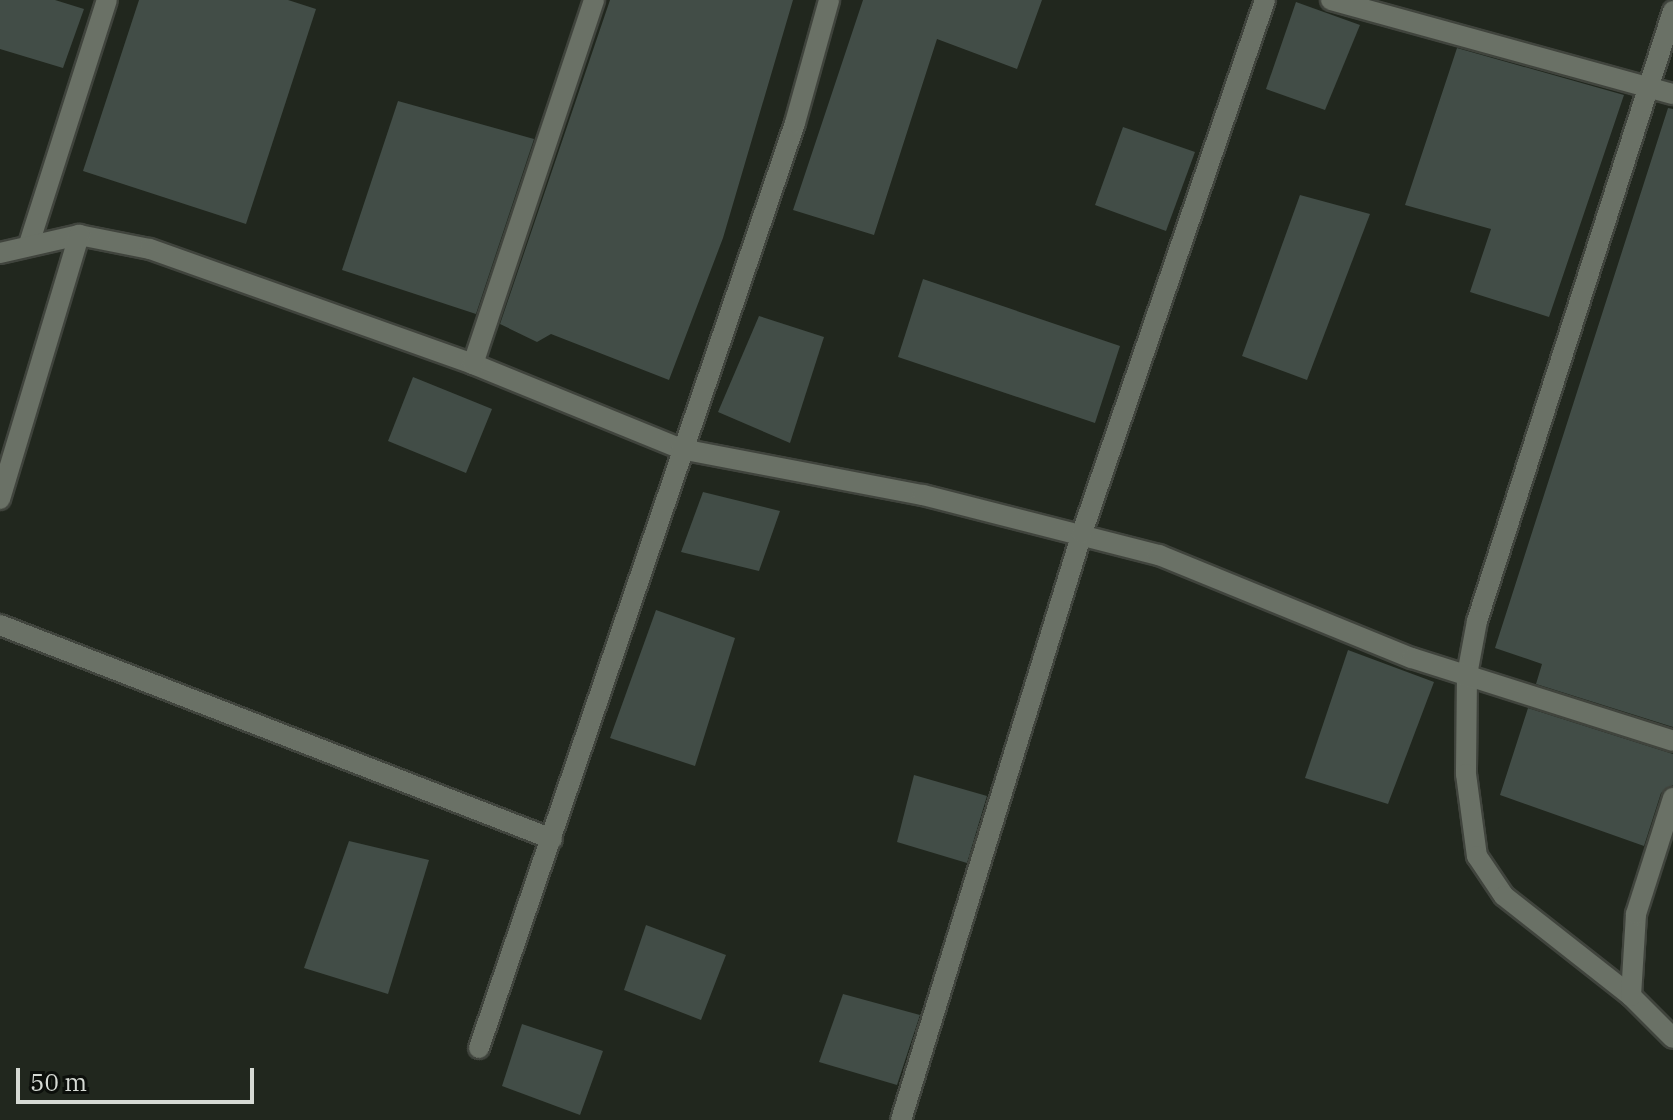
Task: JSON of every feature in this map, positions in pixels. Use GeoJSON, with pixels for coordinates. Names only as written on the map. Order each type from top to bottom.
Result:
{"type":"FeatureCollection","features":[{"type":"Feature","properties":{"kind":"street"},"geometry":{"type":"LineString","coordinates":[[29,244],[107,0]]}},
{"type":"Feature","properties":{"kind":"street"},"geometry":{"type":"LineString","coordinates":[[473,364],[594,0]]}},
{"type":"Feature","properties":{"kind":"street"},"geometry":{"type":"LineString","coordinates":[[479,1048],[681,449],[795,123],[829,0]]}},
{"type":"Feature","properties":{"kind":"street"},"geometry":{"type":"LineString","coordinates":[[901,1120],[1082,533],[1265,0]]}},
{"type":"Feature","properties":{"kind":"street"},"geometry":{"type":"LineString","coordinates":[[1331,0],[1673,94]]}},
{"type":"Feature","properties":{"kind":"street"},"geometry":{"type":"LineString","coordinates":[[1673,11],[1645,86],[1490,571],[1467,675],[1466,774],[1477,856],[1520,915],[1631,996],[1673,1038]]}},
{"type":"Feature","properties":{"kind":"street"},"geometry":{"type":"LineString","coordinates":[[0,499],[79,235]]}},
{"type":"Feature","properties":{"kind":"street"},"geometry":{"type":"LineString","coordinates":[[0,253],[79,235],[150,249],[473,364],[681,449],[1082,533],[1159,555],[1244,594],[1467,675],[1673,741]]}},
{"type":"Feature","properties":{"kind":"street"},"geometry":{"type":"LineString","coordinates":[[0,625],[552,839]]}},
{"type":"Feature","properties":{"kind":"street"},"geometry":{"type":"LineString","coordinates":[[1631,996],[1636,914],[1673,798]]}},
{"type":"Feature","properties":{"kind":"building"},"geometry":{"type":"Polygon","coordinates":[[[0,0],[55,0],[84,9],[63,68],[0,49],[0,0]]]}},
{"type":"Feature","properties":{"kind":"building"},"geometry":{"type":"Polygon","coordinates":[[[139,0],[288,0],[316,9],[246,224],[83,171],[139,0]]]}},
{"type":"Feature","properties":{"kind":"building"},"geometry":{"type":"Polygon","coordinates":[[[610,0],[793,0],[723,238],[669,380],[551,334],[537,342],[500,324],[610,0]]]}},
{"type":"Feature","properties":{"kind":"building"},"geometry":{"type":"Polygon","coordinates":[[[863,0],[1042,0],[1017,69],[937,39],[874,235],[793,210],[863,0]]]}},
{"type":"Feature","properties":{"kind":"building"},"geometry":{"type":"Polygon","coordinates":[[[1296,2],[1360,25],[1325,110],[1266,89],[1296,2]]]}},
{"type":"Feature","properties":{"kind":"building"},"geometry":{"type":"Polygon","coordinates":[[[1457,48],[1624,95],[1549,317],[1470,292],[1491,229],[1405,205],[1457,48]]]}},
{"type":"Feature","properties":{"kind":"building"},"geometry":{"type":"Polygon","coordinates":[[[398,101],[534,139],[476,314],[342,270],[398,101]]]}},
{"type":"Feature","properties":{"kind":"building"},"geometry":{"type":"Polygon","coordinates":[[[1668,108],[1673,109],[1673,727],[1536,684],[1542,664],[1495,648],[1668,108]]]}},
{"type":"Feature","properties":{"kind":"building"},"geometry":{"type":"Polygon","coordinates":[[[1123,127],[1195,152],[1166,231],[1095,205],[1123,127]]]}},
{"type":"Feature","properties":{"kind":"building"},"geometry":{"type":"Polygon","coordinates":[[[1300,195],[1370,214],[1307,380],[1242,356],[1300,195]]]}},
{"type":"Feature","properties":{"kind":"building"},"geometry":{"type":"Polygon","coordinates":[[[923,279],[1120,346],[1095,423],[898,357],[923,279]]]}},
{"type":"Feature","properties":{"kind":"building"},"geometry":{"type":"Polygon","coordinates":[[[759,316],[824,337],[790,443],[718,412],[759,316]]]}},
{"type":"Feature","properties":{"kind":"building"},"geometry":{"type":"Polygon","coordinates":[[[413,377],[492,409],[466,473],[388,441],[413,377]]]}},
{"type":"Feature","properties":{"kind":"building"},"geometry":{"type":"Polygon","coordinates":[[[703,492],[780,511],[759,571],[681,552],[703,492]]]}},
{"type":"Feature","properties":{"kind":"building"},"geometry":{"type":"Polygon","coordinates":[[[656,610],[735,638],[695,766],[610,738],[656,610]]]}},
{"type":"Feature","properties":{"kind":"building"},"geometry":{"type":"Polygon","coordinates":[[[1348,650],[1434,682],[1388,804],[1305,778],[1348,650]]]}},
{"type":"Feature","properties":{"kind":"building"},"geometry":{"type":"Polygon","coordinates":[[[1528,708],[1673,754],[1673,785],[1661,793],[1644,846],[1500,795],[1528,708]]]}},
{"type":"Feature","properties":{"kind":"building"},"geometry":{"type":"Polygon","coordinates":[[[914,775],[987,796],[967,863],[897,842],[914,775]]]}},
{"type":"Feature","properties":{"kind":"building"},"geometry":{"type":"Polygon","coordinates":[[[349,841],[429,860],[388,994],[304,968],[349,841]]]}},
{"type":"Feature","properties":{"kind":"building"},"geometry":{"type":"Polygon","coordinates":[[[646,925],[726,955],[701,1020],[624,990],[646,925]]]}},
{"type":"Feature","properties":{"kind":"building"},"geometry":{"type":"Polygon","coordinates":[[[843,994],[920,1015],[897,1085],[819,1062],[843,994]]]}},
{"type":"Feature","properties":{"kind":"building"},"geometry":{"type":"Polygon","coordinates":[[[522,1024],[603,1051],[580,1115],[502,1086],[522,1024]]]}}]}
